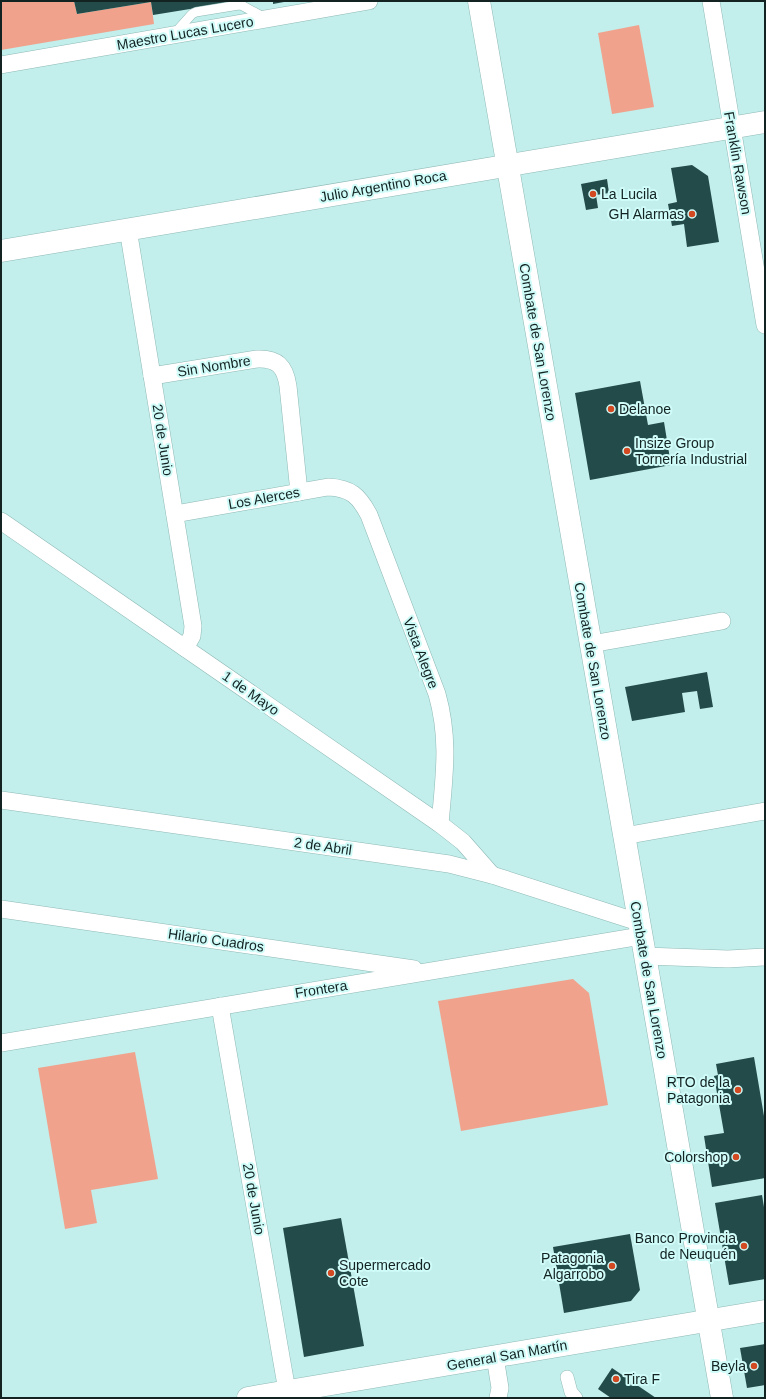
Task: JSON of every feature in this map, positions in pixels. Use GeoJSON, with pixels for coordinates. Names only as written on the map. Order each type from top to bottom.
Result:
{"type":"FeatureCollection","features":[{"type":"Feature","properties":{"kind":"main road","name":"Combate de San Lorenzo"},"geometry":{"type":"LineString","coordinates":[[479,1],[722,1398]]}},
{"type":"Feature","properties":{"kind":"main road","name":"Julio Argentino Roca"},"geometry":{"type":"LineString","coordinates":[[1,251],[765,122]]}},
{"type":"Feature","properties":{"kind":"main road","name":"General San Martín"},"geometry":{"type":"LineString","coordinates":[[248,1398],[765,1311]]}},
{"type":"Feature","properties":{"kind":"street","name":"Maestro Lucas Lucero"},"geometry":{"type":"LineString","coordinates":[[1,65],[369,1]]}},
{"type":"Feature","properties":{"kind":"street","name":"Franklin Rawson"},"geometry":{"type":"LineString","coordinates":[[711,1],[765,325]]}},
{"type":"Feature","properties":{"kind":"street","name":"20 de Junio"},"geometry":{"type":"LineString","coordinates":[[128,229],[193,629],[191,640],[185,648]]}},
{"type":"Feature","properties":{"kind":"street","name":"Sin Nombre"},"geometry":{"type":"LineString","coordinates":[[152,376],[257,359],[275,362],[284,370],[287,377],[299,492]]}},
{"type":"Feature","properties":{"kind":"street","name":"Los Alerces"},"geometry":{"type":"LineString","coordinates":[[175,514],[328,487],[342,489],[353,493]]}},
{"type":"Feature","properties":{"kind":"street","name":"Vista Alegre"},"geometry":{"type":"LineString","coordinates":[[353,493],[359,498],[368,515],[437,694],[444,726],[445,748],[440,824]]}},
{"type":"Feature","properties":{"kind":"street","name":"1 de Mayo"},"geometry":{"type":"LineString","coordinates":[[1,521],[440,824],[463,842],[492,875]]}},
{"type":"Feature","properties":{"kind":"street"},"geometry":{"type":"LineString","coordinates":[[590,644],[722,621]]}},
{"type":"Feature","properties":{"kind":"street","name":"2 de Abril"},"geometry":{"type":"LineString","coordinates":[[1,800],[449,864],[492,875],[641,938]]}},
{"type":"Feature","properties":{"kind":"street"},"geometry":{"type":"LineString","coordinates":[[624,836],[765,811]]}},
{"type":"Feature","properties":{"kind":"street","name":"Hilario Cuadros"},"geometry":{"type":"LineString","coordinates":[[1,909],[430,971]]}},
{"type":"Feature","properties":{"kind":"street"},"geometry":{"type":"LineString","coordinates":[[641,938],[728,959],[765,957]]}},
{"type":"Feature","properties":{"kind":"street","name":"Frontera"},"geometry":{"type":"LineString","coordinates":[[1,1043],[430,971],[641,938]]}},
{"type":"Feature","properties":{"kind":"street","name":"20 de Junio"},"geometry":{"type":"LineString","coordinates":[[220,1006],[287,1391]]}},
{"type":"Feature","properties":{"kind":"street"},"geometry":{"type":"LineString","coordinates":[[495,1357],[500,1388],[498,1398]]}},
{"type":"Feature","properties":{"kind":"street"},"geometry":{"type":"LineString","coordinates":[[567,1376],[571,1392],[576,1398]]}},
{"type":"Feature","properties":{"kind":"shaded area"},"geometry":{"type":"Polygon","coordinates":[[[1,1],[74,1],[77,14],[151,2],[154,24],[1,50],[1,1]]]}},
{"type":"Feature","properties":{"kind":"shaded area"},"geometry":{"type":"Polygon","coordinates":[[[639,25],[654,107],[612,114],[598,33],[639,25]]]}},
{"type":"Feature","properties":{"kind":"shaded area"},"geometry":{"type":"Polygon","coordinates":[[[573,979],[589,993],[608,1105],[461,1131],[438,1001],[573,979]]]}},
{"type":"Feature","properties":{"kind":"shaded area"},"geometry":{"type":"Polygon","coordinates":[[[135,1052],[158,1179],[91,1190],[97,1223],[65,1229],[38,1068],[135,1052]]]}},
{"type":"Feature","properties":{"kind":"building"},"geometry":{"type":"Polygon","coordinates":[[[74,1],[233,2],[153,15],[151,2],[77,14],[74,1]]]}},
{"type":"Feature","properties":{"kind":"building"},"geometry":{"type":"Polygon","coordinates":[[[273,1],[284,1],[284,2],[273,4],[273,1]]]}},
{"type":"Feature","properties":{"kind":"building","name":"GH Alarmas"},"geometry":{"type":"Polygon","coordinates":[[[692,165],[708,176],[719,242],[687,247],[684,224],[672,226],[668,204],[677,202],[671,168],[692,165]]]}},
{"type":"Feature","properties":{"kind":"building","name":"La Lucila"},"geometry":{"type":"Polygon","coordinates":[[[607,179],[609,193],[596,195],[598,208],[586,210],[581,184],[607,179]]]}},
{"type":"Feature","properties":{"kind":"building"},"geometry":{"type":"Polygon","coordinates":[[[640,381],[648,425],[664,422],[671,465],[590,480],[575,393],[640,381]]]}},
{"type":"Feature","properties":{"kind":"building"},"geometry":{"type":"Polygon","coordinates":[[[707,672],[713,707],[700,709],[697,691],[682,693],[685,712],[632,721],[625,687],[707,672]]]}},
{"type":"Feature","properties":{"kind":"building"},"geometry":{"type":"Polygon","coordinates":[[[754,1057],[765,1122],[765,1178],[712,1187],[704,1136],[724,1133],[714,1076],[718,1075],[716,1064],[754,1057]]]}},
{"type":"Feature","properties":{"kind":"building","name":"Banco Provincia de Neuquén"},"geometry":{"type":"Polygon","coordinates":[[[762,1195],[765,1213],[765,1279],[729,1285],[715,1203],[762,1195]]]}},
{"type":"Feature","properties":{"kind":"building","name":"Supermercado Cote"},"geometry":{"type":"Polygon","coordinates":[[[341,1218],[364,1346],[304,1357],[283,1228],[341,1218]]]}},
{"type":"Feature","properties":{"kind":"building"},"geometry":{"type":"Polygon","coordinates":[[[630,1234],[640,1290],[631,1301],[564,1313],[553,1247],[630,1234]]]}},
{"type":"Feature","properties":{"kind":"building","name":"Beyla"},"geometry":{"type":"Polygon","coordinates":[[[765,1344],[765,1385],[747,1388],[740,1348],[765,1344]]]}},
{"type":"Feature","properties":{"kind":"building","name":"Tira F"},"geometry":{"type":"Polygon","coordinates":[[[612,1368],[656,1398],[611,1398],[598,1389],[612,1368]]]}},
{"type":"Feature","properties":{"kind":"place","name":"La Lucila"},"geometry":{"type":"Point","coordinates":[593,194]}},
{"type":"Feature","properties":{"kind":"place","name":"GH Alarmas"},"geometry":{"type":"Point","coordinates":[692,214]}},
{"type":"Feature","properties":{"kind":"place","name":"Delanoe"},"geometry":{"type":"Point","coordinates":[611,409]}},
{"type":"Feature","properties":{"kind":"place","name":"Insize Group Tornería Industrial"},"geometry":{"type":"Point","coordinates":[627,451]}},
{"type":"Feature","properties":{"kind":"place","name":"RTO de la Patagonia"},"geometry":{"type":"Point","coordinates":[738,1090]}},
{"type":"Feature","properties":{"kind":"place","name":"Colorshop"},"geometry":{"type":"Point","coordinates":[736,1157]}},
{"type":"Feature","properties":{"kind":"place","name":"Banco Provincia de Neuquén"},"geometry":{"type":"Point","coordinates":[744,1246]}},
{"type":"Feature","properties":{"kind":"place","name":"Patagonia Algarrobo"},"geometry":{"type":"Point","coordinates":[612,1266]}},
{"type":"Feature","properties":{"kind":"place","name":"Supermercado Cote"},"geometry":{"type":"Point","coordinates":[331,1273]}},
{"type":"Feature","properties":{"kind":"place","name":"Beyla"},"geometry":{"type":"Point","coordinates":[754,1366]}},
{"type":"Feature","properties":{"kind":"place","name":"Tira F"},"geometry":{"type":"Point","coordinates":[616,1379]}}]}
